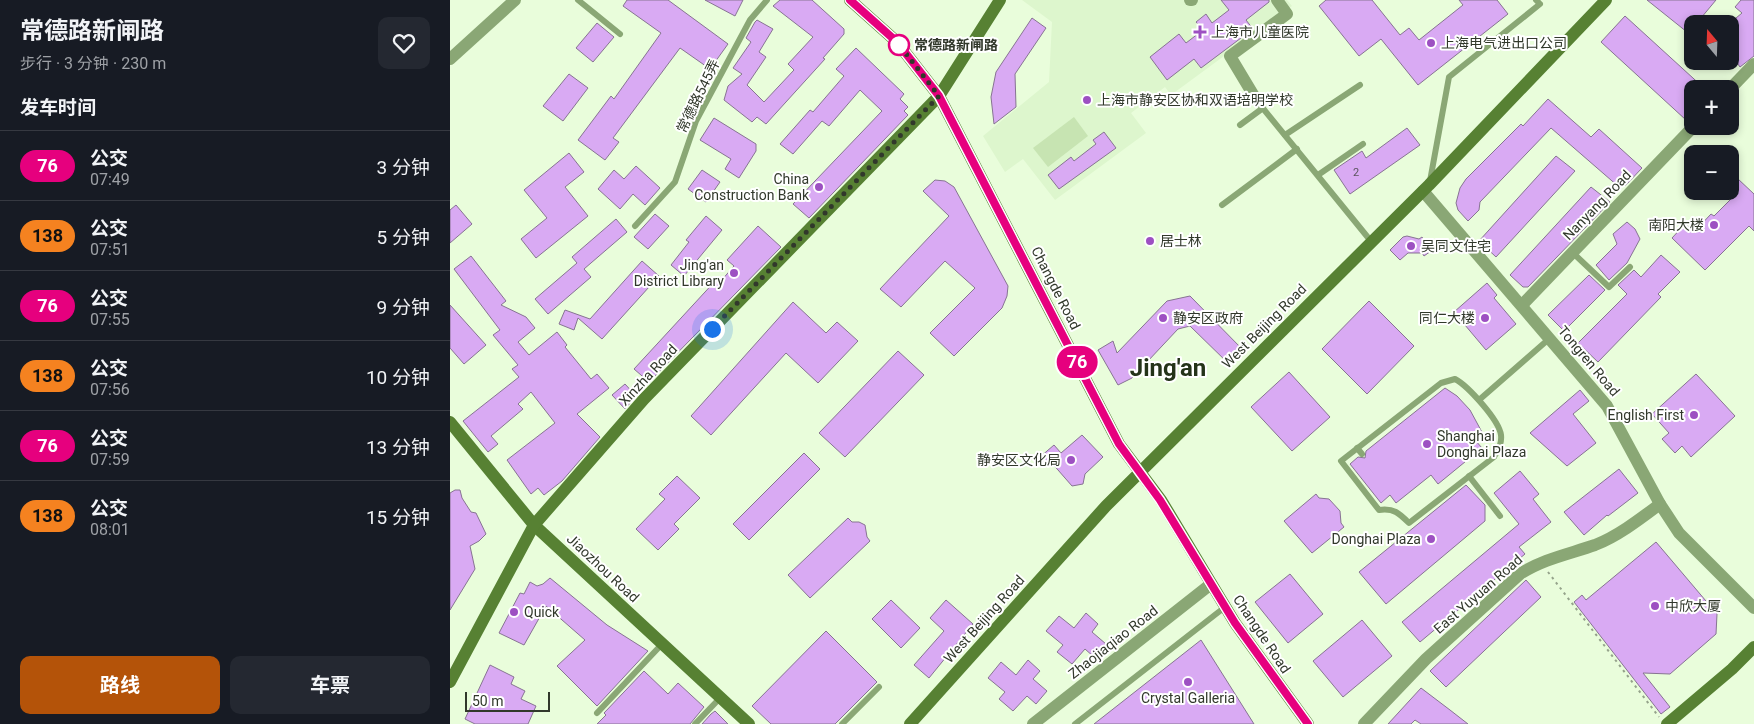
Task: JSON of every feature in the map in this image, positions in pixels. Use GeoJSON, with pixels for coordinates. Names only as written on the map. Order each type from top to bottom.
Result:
{"type":"FeatureCollection","features":[{"type":"Feature","properties":{"kind":"main road","name":"Changde Road"},"geometry":{"type":"LineString","coordinates":[[850,0],[897,42],[939,96],[1119,444],[1160,500],[1225,608],[1266,668],[1308,724]]}},
{"type":"Feature","properties":{"kind":"main road","name":"Xinzha Road"},"geometry":{"type":"LineString","coordinates":[[450,682],[534,525],[644,399],[939,96],[1000,0]]}},
{"type":"Feature","properties":{"kind":"main road","name":"West Beijing Road"},"geometry":{"type":"LineString","coordinates":[[910,724],[1106,506],[1370,240],[1426,188],[1602,1]]}},
{"type":"Feature","properties":{"kind":"main road","name":"Jiaozhou Road"},"geometry":{"type":"LineString","coordinates":[[452,428],[534,525],[749,724]]}},
{"type":"Feature","properties":{"kind":"main road"},"geometry":{"type":"LineString","coordinates":[[1666,724],[1732,669],[1754,647]]}},
{"type":"Feature","properties":{"kind":"street"},"geometry":{"type":"LineString","coordinates":[[450,59],[515,0]]}},
{"type":"Feature","properties":{"kind":"street"},"geometry":{"type":"LineString","coordinates":[[1260,105],[1230,56],[1287,14],[1277,0]]}},
{"type":"Feature","properties":{"kind":"street"},"geometry":{"type":"LineString","coordinates":[[1739,80],[1754,64]]}},
{"type":"Feature","properties":{"kind":"street","name":"Nanyang Road"},"geometry":{"type":"LineString","coordinates":[[1522,305],[1685,135]]}},
{"type":"Feature","properties":{"kind":"street","name":"Tongren Road"},"geometry":{"type":"LineString","coordinates":[[1426,188],[1607,406],[1660,504],[1679,533],[1754,608]]}},
{"type":"Feature","properties":{"kind":"street","name":"East Yuyuan Road"},"geometry":{"type":"LineString","coordinates":[[1364,724],[1426,660],[1520,574],[1540,562],[1596,544],[1613,536],[1660,504]]}},
{"type":"Feature","properties":{"kind":"street","name":"Zhaojiaqiao Road"},"geometry":{"type":"LineString","coordinates":[[1033,724],[1211,584]]}},
{"type":"Feature","properties":{"kind":"lane"},"geometry":{"type":"LineString","coordinates":[[578,0],[620,34]]}},
{"type":"Feature","properties":{"kind":"lane","name":"常德路545弄"},"geometry":{"type":"LineString","coordinates":[[635,226],[675,182],[696,121],[750,20],[767,0]]}},
{"type":"Feature","properties":{"kind":"lane"},"geometry":{"type":"LineString","coordinates":[[1426,188],[1449,77],[1540,4],[1536,0]]}},
{"type":"Feature","properties":{"kind":"lane"},"geometry":{"type":"LineString","coordinates":[[1285,135],[1360,85]]}},
{"type":"Feature","properties":{"kind":"lane"},"geometry":{"type":"LineString","coordinates":[[1240,125],[1260,105],[1370,240]]}},
{"type":"Feature","properties":{"kind":"lane"},"geometry":{"type":"LineString","coordinates":[[1318,176],[1363,144]]}},
{"type":"Feature","properties":{"kind":"lane"},"geometry":{"type":"LineString","coordinates":[[1222,205],[1297,149]]}},
{"type":"Feature","properties":{"kind":"lane"},"geometry":{"type":"LineString","coordinates":[[1572,252],[1609,287],[1630,268]]}},
{"type":"Feature","properties":{"kind":"lane"},"geometry":{"type":"LineString","coordinates":[[1479,400],[1550,338]]}},
{"type":"Feature","properties":{"kind":"lane"},"geometry":{"type":"LineString","coordinates":[[1455,379],[1464,384],[1479,400],[1501,434],[1500,445],[1494,457],[1409,523],[1398,511],[1389,509],[1379,510],[1341,461],[1441,383],[1455,379]]}},
{"type":"Feature","properties":{"kind":"lane"},"geometry":{"type":"LineString","coordinates":[[1357,448],[1362,454]]}},
{"type":"Feature","properties":{"kind":"lane"},"geometry":{"type":"LineString","coordinates":[[1469,476],[1500,516]]}},
{"type":"Feature","properties":{"kind":"lane"},"geometry":{"type":"LineString","coordinates":[[1075,724],[1225,608]]}},
{"type":"Feature","properties":{"kind":"lane"},"geometry":{"type":"LineString","coordinates":[[597,713],[663,644]]}},
{"type":"Feature","properties":{"kind":"lane"},"geometry":{"type":"LineString","coordinates":[[842,724],[879,687]]}},
{"type":"Feature","properties":{"kind":"lane"},"geometry":{"type":"LineString","coordinates":[[695,724],[721,697]]}},
{"type":"Feature","properties":{"kind":"path"},"geometry":{"type":"LineString","coordinates":[[1540,562],[1666,724]]}},
{"type":"Feature","properties":{"kind":"shaded area","name":"上海市静安区协和双语培明学校"},"geometry":{"type":"Polygon","coordinates":[[[1022,0],[1287,0],[1292,6],[1171,95],[1165,87],[1131,113],[1146,133],[1055,200],[1023,159],[1005,172],[983,136],[1049,82],[1052,22],[1022,0]]]}},
{"type":"Feature","properties":{"kind":"shaded area"},"geometry":{"type":"Polygon","coordinates":[[[1074,117],[1088,136],[1048,167],[1033,148],[1074,117]]]}},
{"type":"Feature","properties":{"kind":"building"},"geometry":{"type":"Polygon","coordinates":[[[627,0],[668,0],[728,44],[710,69],[680,48],[613,138],[619,142],[605,160],[578,140],[611,96],[614,99],[661,33],[623,6],[627,0]]]}},
{"type":"Feature","properties":{"kind":"building"},"geometry":{"type":"Polygon","coordinates":[[[705,0],[743,0],[735,16],[705,0]]]}},
{"type":"Feature","properties":{"kind":"building"},"geometry":{"type":"Polygon","coordinates":[[[780,0],[812,0],[844,29],[844,34],[823,58],[825,59],[766,124],[757,117],[752,122],[724,100],[728,86],[742,74],[733,68],[751,42],[746,38],[755,22],[757,20],[773,29],[759,52],[766,57],[747,85],[764,102],[794,70],[788,64],[813,37],[773,6],[780,0]]]}},
{"type":"Feature","properties":{"kind":"building"},"geometry":{"type":"Polygon","coordinates":[[[1221,0],[1269,0],[1269,2],[1246,20],[1253,29],[1201,68],[1194,59],[1167,80],[1150,57],[1179,34],[1186,43],[1203,30],[1196,22],[1206,14],[1212,23],[1229,10],[1221,0]]]}},
{"type":"Feature","properties":{"kind":"building","name":"上海电气进出口公司"},"geometry":{"type":"Polygon","coordinates":[[[1326,0],[1372,0],[1400,35],[1409,28],[1419,40],[1463,5],[1459,0],[1497,0],[1508,14],[1418,85],[1381,39],[1359,56],[1319,6],[1326,0]]]}},
{"type":"Feature","properties":{"kind":"building"},"geometry":{"type":"Polygon","coordinates":[[[1647,0],[1716,0],[1704,15],[1684,15],[1684,30],[1647,0]]]}},
{"type":"Feature","properties":{"kind":"building"},"geometry":{"type":"Polygon","coordinates":[[[1741,0],[1754,0],[1754,56],[1740,67],[1739,16],[1742,13],[1735,7],[1741,0]]]}},
{"type":"Feature","properties":{"kind":"building"},"geometry":{"type":"Polygon","coordinates":[[[1625,16],[1695,80],[1684,80],[1684,118],[1601,42],[1625,16]]]}},
{"type":"Feature","properties":{"kind":"building"},"geometry":{"type":"Polygon","coordinates":[[[1032,18],[1046,28],[1015,74],[1016,107],[994,124],[991,97],[996,72],[1032,18]]]}},
{"type":"Feature","properties":{"kind":"building"},"geometry":{"type":"Polygon","coordinates":[[[597,23],[614,37],[593,62],[576,48],[597,23]]]}},
{"type":"Feature","properties":{"kind":"building"},"geometry":{"type":"Polygon","coordinates":[[[856,48],[904,94],[900,99],[908,107],[904,111],[908,115],[809,218],[793,204],[882,111],[860,90],[829,126],[822,121],[793,154],[780,144],[810,110],[813,112],[844,76],[836,69],[856,48]]]}},
{"type":"Feature","properties":{"kind":"building"},"geometry":{"type":"Polygon","coordinates":[[[569,74],[588,88],[563,121],[543,106],[569,74]]]}},
{"type":"Feature","properties":{"kind":"building"},"geometry":{"type":"Polygon","coordinates":[[[1548,99],[1591,137],[1599,129],[1642,168],[1626,185],[1619,187],[1551,128],[1480,202],[1479,210],[1468,221],[1458,210],[1456,203],[1460,188],[1466,179],[1521,124],[1523,126],[1548,99]]]}},
{"type":"Feature","properties":{"kind":"building"},"geometry":{"type":"Polygon","coordinates":[[[714,118],[756,144],[756,151],[739,178],[725,169],[731,159],[700,140],[714,118]]]}},
{"type":"Feature","properties":{"kind":"building"},"geometry":{"type":"Polygon","coordinates":[[[1407,128],[1420,145],[1350,194],[1334,170],[1362,151],[1366,158],[1407,128]]]}},
{"type":"Feature","properties":{"kind":"building"},"geometry":{"type":"Polygon","coordinates":[[[1104,132],[1116,148],[1059,189],[1048,175],[1071,157],[1074,161],[1096,144],[1093,140],[1104,132]]]}},
{"type":"Feature","properties":{"kind":"building"},"geometry":{"type":"Polygon","coordinates":[[[569,153],[584,172],[565,187],[588,216],[536,258],[521,239],[547,218],[524,190],[569,153]]]}},
{"type":"Feature","properties":{"kind":"building"},"geometry":{"type":"Polygon","coordinates":[[[1556,156],[1575,171],[1496,257],[1479,241],[1556,156]]]}},
{"type":"Feature","properties":{"kind":"building"},"geometry":{"type":"Polygon","coordinates":[[[636,166],[660,188],[645,205],[633,194],[620,209],[598,189],[614,170],[624,179],[636,166]]]}},
{"type":"Feature","properties":{"kind":"building"},"geometry":{"type":"Polygon","coordinates":[[[702,170],[720,182],[706,202],[688,189],[702,170]]]}},
{"type":"Feature","properties":{"kind":"building"},"geometry":{"type":"Polygon","coordinates":[[[935,180],[945,181],[954,187],[1008,286],[1007,296],[1002,308],[954,356],[930,333],[975,288],[945,261],[901,307],[880,289],[949,216],[923,191],[935,180]]]}},
{"type":"Feature","properties":{"kind":"building","name":"南阳大楼"},"geometry":{"type":"Polygon","coordinates":[[[1739,180],[1754,194],[1754,231],[1749,226],[1705,270],[1672,238],[1685,224],[1694,232],[1711,214],[1714,216],[1730,200],[1739,200],[1739,180]]]}},
{"type":"Feature","properties":{"kind":"building"},"geometry":{"type":"Polygon","coordinates":[[[1591,187],[1610,202],[1528,287],[1523,287],[1510,275],[1591,187]]]}},
{"type":"Feature","properties":{"kind":"building"},"geometry":{"type":"Polygon","coordinates":[[[456,205],[472,224],[450,243],[450,210],[456,205]]]}},
{"type":"Feature","properties":{"kind":"building"},"geometry":{"type":"Polygon","coordinates":[[[655,214],[669,226],[648,249],[634,237],[655,214]]]}},
{"type":"Feature","properties":{"kind":"building"},"geometry":{"type":"Polygon","coordinates":[[[706,216],[722,230],[684,276],[671,265],[689,242],[686,240],[706,216]]]}},
{"type":"Feature","properties":{"kind":"building"},"geometry":{"type":"Polygon","coordinates":[[[616,219],[627,232],[584,269],[591,277],[548,314],[535,299],[577,263],[572,257],[616,219]]]}},
{"type":"Feature","properties":{"kind":"building"},"geometry":{"type":"Polygon","coordinates":[[[1627,222],[1635,229],[1640,239],[1627,263],[1609,280],[1596,265],[1617,244],[1613,234],[1627,222]]]}},
{"type":"Feature","properties":{"kind":"building"},"geometry":{"type":"Polygon","coordinates":[[[758,226],[781,247],[649,382],[634,369],[717,279],[720,282],[734,266],[727,260],[758,226]]]}},
{"type":"Feature","properties":{"kind":"building","name":"吴同文住宅"},"geometry":{"type":"Polygon","coordinates":[[[1403,237],[1419,239],[1422,237],[1431,251],[1424,256],[1422,253],[1408,253],[1400,260],[1390,250],[1403,237]]]}},
{"type":"Feature","properties":{"kind":"building"},"geometry":{"type":"Polygon","coordinates":[[[1661,255],[1680,272],[1658,294],[1661,297],[1598,362],[1578,343],[1627,294],[1618,285],[1634,270],[1641,277],[1661,255]]]}},
{"type":"Feature","properties":{"kind":"building"},"geometry":{"type":"Polygon","coordinates":[[[471,256],[506,301],[501,305],[526,317],[535,328],[518,342],[529,355],[557,332],[567,345],[565,347],[591,379],[597,374],[609,388],[577,414],[600,437],[562,481],[544,495],[538,488],[531,494],[507,460],[555,423],[531,392],[518,404],[523,409],[491,436],[498,444],[488,452],[463,421],[519,377],[512,369],[518,365],[493,335],[500,330],[454,269],[471,256]]]}},
{"type":"Feature","properties":{"kind":"building"},"geometry":{"type":"Polygon","coordinates":[[[642,261],[659,276],[602,339],[578,318],[574,330],[559,324],[565,310],[590,319],[642,261]]]}},
{"type":"Feature","properties":{"kind":"building"},"geometry":{"type":"Polygon","coordinates":[[[1589,275],[1605,290],[1564,331],[1548,315],[1589,275]]]}},
{"type":"Feature","properties":{"kind":"building","name":"同仁大楼"},"geometry":{"type":"Polygon","coordinates":[[[1487,283],[1497,295],[1494,298],[1516,324],[1486,350],[1454,312],[1487,283]]]}},
{"type":"Feature","properties":{"kind":"building"},"geometry":{"type":"Polygon","coordinates":[[[1190,296],[1244,351],[1230,365],[1190,326],[1178,329],[1132,378],[1118,385],[1098,350],[1113,341],[1117,353],[1167,301],[1190,296]]]}},
{"type":"Feature","properties":{"kind":"building"},"geometry":{"type":"Polygon","coordinates":[[[1369,301],[1414,346],[1367,394],[1322,349],[1369,301]]]}},
{"type":"Feature","properties":{"kind":"building"},"geometry":{"type":"Polygon","coordinates":[[[793,302],[826,333],[837,322],[858,341],[818,383],[786,353],[711,435],[691,416],[793,302]]]}},
{"type":"Feature","properties":{"kind":"building"},"geometry":{"type":"Polygon","coordinates":[[[450,305],[486,345],[464,364],[450,348],[450,305]]]}},
{"type":"Feature","properties":{"kind":"building"},"geometry":{"type":"Polygon","coordinates":[[[898,351],[924,375],[845,457],[819,433],[898,351]]]}},
{"type":"Feature","properties":{"kind":"building"},"geometry":{"type":"Polygon","coordinates":[[[1289,372],[1330,417],[1292,451],[1251,407],[1289,372]]]}},
{"type":"Feature","properties":{"kind":"building","name":"English First"},"geometry":{"type":"Polygon","coordinates":[[[1696,374],[1735,416],[1691,457],[1682,446],[1675,453],[1662,439],[1669,433],[1652,414],[1696,374]]]}},
{"type":"Feature","properties":{"kind":"building"},"geometry":{"type":"Polygon","coordinates":[[[625,384],[636,396],[625,409],[612,395],[625,384]]]}},
{"type":"Feature","properties":{"kind":"building","name":"Shanghai Donghai Plaza"},"geometry":{"type":"Polygon","coordinates":[[[1445,388],[1457,396],[1470,410],[1483,434],[1475,440],[1482,448],[1438,484],[1431,475],[1396,503],[1390,495],[1381,503],[1350,464],[1358,457],[1365,458],[1366,451],[1445,388]]]}},
{"type":"Feature","properties":{"kind":"building"},"geometry":{"type":"Polygon","coordinates":[[[1580,390],[1589,401],[1573,414],[1596,443],[1567,466],[1530,433],[1580,390]]]}},
{"type":"Feature","properties":{"kind":"building","name":"静安区文化局"},"geometry":{"type":"Polygon","coordinates":[[[1082,435],[1103,457],[1085,474],[1083,484],[1072,486],[1051,462],[1046,465],[1040,457],[1054,445],[1061,453],[1082,435]]]}},
{"type":"Feature","properties":{"kind":"building"},"geometry":{"type":"Polygon","coordinates":[[[804,453],[820,469],[749,540],[733,524],[804,453]]]}},
{"type":"Feature","properties":{"kind":"building"},"geometry":{"type":"Polygon","coordinates":[[[1619,469],[1638,493],[1607,515],[1584,535],[1564,512],[1619,469]]]}},
{"type":"Feature","properties":{"kind":"building"},"geometry":{"type":"Polygon","coordinates":[[[1520,471],[1539,494],[1533,499],[1551,522],[1519,547],[1525,554],[1420,642],[1402,622],[1519,524],[1494,493],[1520,471]]]}},
{"type":"Feature","properties":{"kind":"building"},"geometry":{"type":"Polygon","coordinates":[[[677,476],[700,498],[674,524],[679,529],[658,550],[636,529],[665,499],[659,494],[677,476]]]}},
{"type":"Feature","properties":{"kind":"building","name":"Donghai Plaza"},"geometry":{"type":"Polygon","coordinates":[[[1466,485],[1485,505],[1485,521],[1386,604],[1359,572],[1466,485]]]}},
{"type":"Feature","properties":{"kind":"building"},"geometry":{"type":"Polygon","coordinates":[[[460,490],[462,498],[471,512],[476,513],[486,534],[470,546],[475,569],[450,610],[450,493],[460,490]]]}},
{"type":"Feature","properties":{"kind":"building"},"geometry":{"type":"Polygon","coordinates":[[[1316,494],[1319,498],[1329,499],[1340,511],[1341,523],[1344,527],[1312,553],[1284,521],[1316,494]]]}},
{"type":"Feature","properties":{"kind":"building"},"geometry":{"type":"Polygon","coordinates":[[[848,518],[852,522],[859,522],[865,525],[867,537],[870,541],[810,598],[788,575],[848,518]]]}},
{"type":"Feature","properties":{"kind":"building","name":"中欣大厦"},"geometry":{"type":"Polygon","coordinates":[[[1656,542],[1717,614],[1716,634],[1670,674],[1643,673],[1670,707],[1661,714],[1574,602],[1582,595],[1586,600],[1656,542]]]}},
{"type":"Feature","properties":{"kind":"building"},"geometry":{"type":"Polygon","coordinates":[[[1290,574],[1323,614],[1288,643],[1255,602],[1290,574]]]}},
{"type":"Feature","properties":{"kind":"building"},"geometry":{"type":"Polygon","coordinates":[[[550,578],[607,625],[648,651],[597,706],[557,666],[585,640],[546,606],[524,645],[499,633],[520,593],[524,594],[530,582],[537,586],[550,578]]]}},
{"type":"Feature","properties":{"kind":"building"},"geometry":{"type":"Polygon","coordinates":[[[1526,580],[1541,597],[1446,687],[1430,671],[1526,580]]]}},
{"type":"Feature","properties":{"kind":"building"},"geometry":{"type":"Polygon","coordinates":[[[891,600],[920,628],[901,648],[872,619],[891,600]]]}},
{"type":"Feature","properties":{"kind":"building"},"geometry":{"type":"Polygon","coordinates":[[[946,600],[973,624],[929,678],[914,665],[944,631],[930,618],[946,600]]]}},
{"type":"Feature","properties":{"kind":"building"},"geometry":{"type":"Polygon","coordinates":[[[1086,613],[1098,624],[1092,632],[1106,644],[1094,657],[1085,649],[1072,664],[1057,652],[1063,645],[1046,631],[1059,616],[1074,628],[1086,613]]]}},
{"type":"Feature","properties":{"kind":"building"},"geometry":{"type":"Polygon","coordinates":[[[1362,620],[1392,656],[1343,697],[1313,661],[1362,620]]]}},
{"type":"Feature","properties":{"kind":"building"},"geometry":{"type":"Polygon","coordinates":[[[826,631],[877,682],[835,724],[771,724],[752,706],[826,631]]]}},
{"type":"Feature","properties":{"kind":"building","name":"Crystal Galleria"},"geometry":{"type":"Polygon","coordinates":[[[1201,640],[1254,724],[1094,724],[1201,640]]]}},
{"type":"Feature","properties":{"kind":"building"},"geometry":{"type":"Polygon","coordinates":[[[1028,660],[1040,671],[1033,679],[1047,691],[1036,704],[1027,696],[1013,711],[999,699],[1005,692],[988,678],[1001,662],[1016,675],[1028,660]]]}},
{"type":"Feature","properties":{"kind":"building"},"geometry":{"type":"Polygon","coordinates":[[[490,665],[514,677],[511,684],[525,691],[521,699],[536,706],[528,724],[475,724],[465,719],[490,665]]]}},
{"type":"Feature","properties":{"kind":"building"},"geometry":{"type":"Polygon","coordinates":[[[644,671],[668,694],[678,683],[704,707],[690,724],[597,724],[606,715],[604,713],[644,671]]]}},
{"type":"Feature","properties":{"kind":"building"},"geometry":{"type":"Polygon","coordinates":[[[1421,688],[1468,724],[1421,724],[1415,720],[1411,724],[1388,724],[1421,688]]]}},
{"type":"Feature","properties":{"kind":"building"},"geometry":{"type":"Polygon","coordinates":[[[715,711],[728,724],[702,724],[711,714],[715,711]]]}},
{"type":"Feature","properties":{"kind":"bus line","name":"76"},"geometry":{"type":"LineString","coordinates":[[850,0],[897,42],[939,96],[1119,444],[1154,490],[1235,623],[1276,683],[1308,724]]}},
{"type":"Feature","properties":{"kind":"place","name":"上海市儿童医院"},"geometry":{"type":"Point","coordinates":[1200,32]}},
{"type":"Feature","properties":{"kind":"place","name":"上海电气进出口公司"},"geometry":{"type":"Point","coordinates":[1431,43]}},
{"type":"Feature","properties":{"kind":"place","name":"常德路新闸路"},"geometry":{"type":"Point","coordinates":[899,45]}},
{"type":"Feature","properties":{"kind":"place","name":"上海市静安区协和双语培明学校"},"geometry":{"type":"Point","coordinates":[1087,100]}},
{"type":"Feature","properties":{"kind":"place","name":"China Construction Bank"},"geometry":{"type":"Point","coordinates":[819,187]}},
{"type":"Feature","properties":{"kind":"place","name":"南阳大楼"},"geometry":{"type":"Point","coordinates":[1714,225]}},
{"type":"Feature","properties":{"kind":"place","name":"居士林"},"geometry":{"type":"Point","coordinates":[1150,241]}},
{"type":"Feature","properties":{"kind":"place","name":"吴同文住宅"},"geometry":{"type":"Point","coordinates":[1411,246]}},
{"type":"Feature","properties":{"kind":"place","name":"Jing'an District Library"},"geometry":{"type":"Point","coordinates":[734,273]}},
{"type":"Feature","properties":{"kind":"place","name":"静安区政府"},"geometry":{"type":"Point","coordinates":[1163,318]}},
{"type":"Feature","properties":{"kind":"place","name":"同仁大楼"},"geometry":{"type":"Point","coordinates":[1485,318]}},
{"type":"Feature","properties":{"kind":"place","name":"English First"},"geometry":{"type":"Point","coordinates":[1694,415]}},
{"type":"Feature","properties":{"kind":"place","name":"Shanghai Donghai Plaza"},"geometry":{"type":"Point","coordinates":[1427,444]}},
{"type":"Feature","properties":{"kind":"place","name":"静安区文化局"},"geometry":{"type":"Point","coordinates":[1071,460]}},
{"type":"Feature","properties":{"kind":"place","name":"Donghai Plaza"},"geometry":{"type":"Point","coordinates":[1431,539]}},
{"type":"Feature","properties":{"kind":"place","name":"中欣大厦"},"geometry":{"type":"Point","coordinates":[1655,606]}},
{"type":"Feature","properties":{"kind":"place","name":"Quick"},"geometry":{"type":"Point","coordinates":[514,612]}},
{"type":"Feature","properties":{"kind":"place","name":"Crystal Galleria"},"geometry":{"type":"Point","coordinates":[1188,682]}},
{"type":"Feature","properties":{"kind":"district","name":"Jing'an"},"geometry":{"type":"Point","coordinates":[1168,368]}},
{"type":"Feature","properties":{"kind":"route"},"geometry":{"type":"LineString","coordinates":[[712,329],[939,96],[897,42],[899,45]]}}]}
